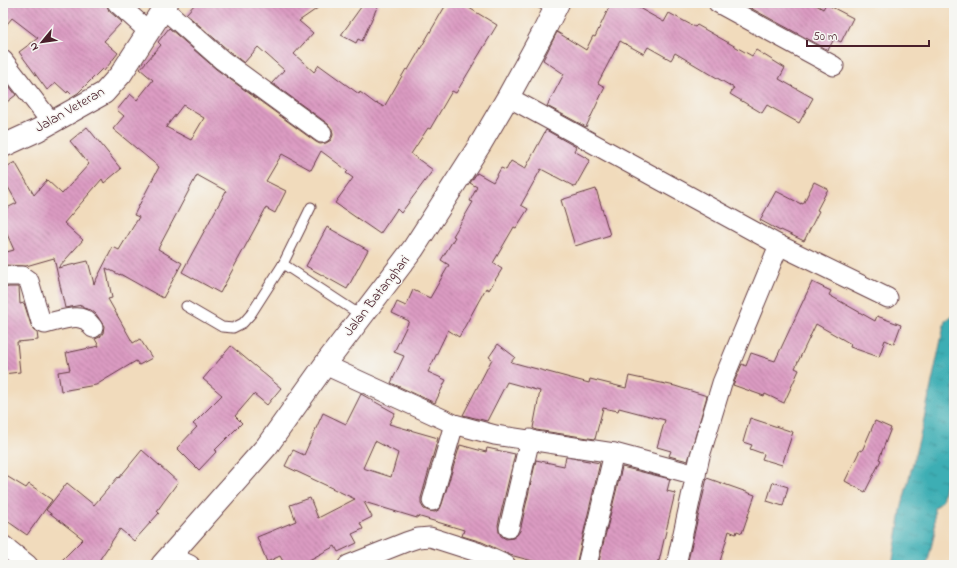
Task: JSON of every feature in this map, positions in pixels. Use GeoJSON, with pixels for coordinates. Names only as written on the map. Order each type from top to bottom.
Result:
{"type":"FeatureCollection","features":[{"type":"Feature","properties":{"kind":"street"},"geometry":{"type":"LineString","coordinates":[[117,3],[148,31]]}},
{"type":"Feature","properties":{"kind":"street"},"geometry":{"type":"LineString","coordinates":[[718,3],[834,66]]}},
{"type":"Feature","properties":{"kind":"street"},"geometry":{"type":"LineString","coordinates":[[165,5],[222,60],[322,133]]}},
{"type":"Feature","properties":{"kind":"street","name":"Jalan Veteran"},"geometry":{"type":"LineString","coordinates":[[3,146],[104,93],[121,74],[165,5]]}},
{"type":"Feature","properties":{"kind":"street","name":"Jalan Batanghari"},"geometry":{"type":"LineString","coordinates":[[166,560],[267,446],[324,365],[413,249],[481,143],[508,97],[543,33],[550,6]]}},
{"type":"Feature","properties":{"kind":"street"},"geometry":{"type":"LineString","coordinates":[[3,60],[51,122]]}},
{"type":"Feature","properties":{"kind":"street"},"geometry":{"type":"LineString","coordinates":[[508,97],[779,245],[888,298]]}},
{"type":"Feature","properties":{"kind":"street"},"geometry":{"type":"LineString","coordinates":[[676,565],[700,456],[722,383],[779,245]]}},
{"type":"Feature","properties":{"kind":"street"},"geometry":{"type":"LineString","coordinates":[[3,276],[25,277],[28,281],[41,322],[44,324],[59,320],[82,318],[87,321],[92,328]]}},
{"type":"Feature","properties":{"kind":"street"},"geometry":{"type":"LineString","coordinates":[[324,365],[454,424],[495,435],[530,439],[614,453],[696,475]]}},
{"type":"Feature","properties":{"kind":"street"},"geometry":{"type":"LineString","coordinates":[[432,501],[454,424]]}},
{"type":"Feature","properties":{"kind":"street"},"geometry":{"type":"LineString","coordinates":[[509,528],[530,439]]}},
{"type":"Feature","properties":{"kind":"street"},"geometry":{"type":"LineString","coordinates":[[587,565],[614,453]]}},
{"type":"Feature","properties":{"kind":"street"},"geometry":{"type":"LineString","coordinates":[[348,565],[418,538],[430,538],[477,552],[506,565]]}},
{"type":"Feature","properties":{"kind":"street"},"geometry":{"type":"LineString","coordinates":[[4,547],[28,565]]}},
{"type":"Feature","properties":{"kind":"street"},"geometry":{"type":"LineString","coordinates":[[166,560],[190,565]]}},
{"type":"Feature","properties":{"kind":"lane"},"geometry":{"type":"LineString","coordinates":[[186,306],[222,327],[233,328],[243,323],[251,314],[283,264],[311,206]]}},
{"type":"Feature","properties":{"kind":"lane"},"geometry":{"type":"LineString","coordinates":[[283,264],[362,316]]}},
{"type":"Feature","properties":{"kind":"water"},"geometry":{"type":"Polygon","coordinates":[[[953,315],[954,441],[942,501],[934,508],[935,531],[927,565],[893,565],[902,505],[922,428],[945,321],[953,315]]]}},
{"type":"Feature","properties":{"kind":"building"},"geometry":{"type":"Polygon","coordinates":[[[3,3],[106,3],[109,11],[122,22],[104,41],[118,53],[104,71],[102,69],[78,93],[73,96],[68,91],[67,93],[56,83],[47,90],[19,52],[38,38],[12,18],[3,29],[3,3]]]}},
{"type":"Feature","properties":{"kind":"building"},"geometry":{"type":"Polygon","coordinates":[[[196,3],[325,3],[299,21],[313,33],[294,54],[314,72],[319,65],[359,94],[360,92],[376,104],[377,103],[384,107],[406,69],[408,70],[447,3],[461,3],[497,25],[456,93],[452,91],[430,129],[428,128],[411,154],[433,170],[401,213],[397,209],[380,234],[335,203],[353,178],[346,173],[348,171],[321,151],[311,170],[282,154],[266,181],[286,191],[275,213],[266,208],[220,293],[182,272],[226,191],[197,175],[158,249],[182,263],[163,298],[120,274],[106,268],[112,298],[108,299],[133,343],[140,339],[152,358],[139,365],[136,361],[96,385],[61,391],[58,372],[70,370],[66,353],[99,346],[95,339],[100,337],[103,333],[104,326],[96,314],[91,310],[83,308],[82,305],[65,308],[54,258],[26,266],[3,265],[3,253],[14,250],[3,225],[3,210],[17,203],[3,178],[3,169],[15,162],[34,195],[47,180],[62,194],[89,164],[70,141],[87,127],[121,169],[104,183],[102,179],[64,223],[83,240],[58,268],[88,261],[94,284],[113,247],[119,250],[139,217],[134,215],[159,167],[113,129],[124,116],[117,110],[130,94],[137,100],[153,80],[140,69],[161,45],[158,42],[169,28],[216,69],[316,142],[320,144],[326,143],[331,140],[333,135],[332,129],[328,124],[272,83],[284,70],[258,47],[244,63],[186,14],[196,3]],[[183,105],[166,127],[191,140],[204,118],[183,105]]]}},
{"type":"Feature","properties":{"kind":"building"},"geometry":{"type":"Polygon","coordinates":[[[364,3],[379,3],[362,41],[358,39],[356,43],[341,35],[364,3]]]}},
{"type":"Feature","properties":{"kind":"building"},"geometry":{"type":"Polygon","coordinates":[[[611,3],[630,3],[664,22],[669,13],[695,27],[697,25],[752,56],[756,50],[785,68],[779,79],[813,98],[799,123],[767,105],[762,113],[730,94],[734,88],[675,53],[671,60],[648,47],[644,54],[620,41],[598,83],[605,87],[586,127],[547,106],[564,74],[543,60],[557,32],[586,50],[593,36],[595,37],[611,3]]]}},
{"type":"Feature","properties":{"kind":"building"},"geometry":{"type":"Polygon","coordinates":[[[746,3],[813,3],[823,9],[826,4],[853,18],[841,42],[834,39],[828,50],[745,5],[746,3]]]}},
{"type":"Feature","properties":{"kind":"building"},"geometry":{"type":"Polygon","coordinates":[[[3,78],[16,95],[3,105],[3,78]]]}},
{"type":"Feature","properties":{"kind":"building"},"geometry":{"type":"Polygon","coordinates":[[[546,130],[576,147],[574,151],[590,160],[575,187],[541,169],[521,205],[528,209],[516,228],[514,227],[493,263],[502,269],[489,290],[486,288],[459,337],[448,330],[428,372],[446,380],[435,403],[391,383],[404,356],[394,352],[409,321],[392,313],[397,302],[406,306],[413,290],[430,298],[449,265],[441,260],[473,202],[470,201],[477,187],[470,183],[477,173],[493,182],[501,168],[506,170],[511,161],[525,169],[546,130]]]}},
{"type":"Feature","properties":{"kind":"building"},"geometry":{"type":"Polygon","coordinates":[[[814,182],[828,189],[804,241],[781,230],[780,231],[760,220],[776,191],[803,204],[814,182]]]}},
{"type":"Feature","properties":{"kind":"building"},"geometry":{"type":"Polygon","coordinates":[[[596,189],[610,235],[575,246],[561,200],[596,189]]]}},
{"type":"Feature","properties":{"kind":"building"},"geometry":{"type":"Polygon","coordinates":[[[327,227],[368,250],[347,289],[306,266],[327,227]]]}},
{"type":"Feature","properties":{"kind":"building"},"geometry":{"type":"Polygon","coordinates":[[[812,282],[831,291],[829,295],[875,321],[877,316],[901,325],[894,344],[885,340],[879,357],[850,347],[851,344],[816,324],[795,368],[799,370],[784,403],[765,394],[764,396],[733,385],[742,364],[746,366],[751,353],[775,361],[812,282]]]}},
{"type":"Feature","properties":{"kind":"building"},"geometry":{"type":"Polygon","coordinates":[[[19,287],[20,304],[24,303],[31,325],[37,332],[38,340],[17,342],[20,372],[3,374],[3,288],[19,287]]]}},
{"type":"Feature","properties":{"kind":"building"},"geometry":{"type":"Polygon","coordinates":[[[498,344],[515,357],[511,362],[589,383],[590,379],[626,388],[629,376],[675,386],[707,396],[688,461],[669,456],[671,451],[657,447],[665,420],[619,408],[618,411],[603,408],[595,439],[536,430],[533,428],[540,391],[507,382],[487,421],[463,415],[492,359],[489,357],[498,344]]]}},
{"type":"Feature","properties":{"kind":"building"},"geometry":{"type":"Polygon","coordinates":[[[231,346],[281,388],[267,405],[254,394],[235,416],[242,423],[215,450],[217,451],[199,470],[177,448],[197,427],[193,424],[222,395],[203,379],[231,346]]]}},
{"type":"Feature","properties":{"kind":"building"},"geometry":{"type":"Polygon","coordinates":[[[361,394],[395,413],[389,424],[438,438],[421,498],[421,504],[424,509],[429,511],[435,512],[440,509],[460,445],[486,452],[487,448],[515,454],[498,525],[501,536],[506,539],[513,538],[520,531],[536,460],[564,466],[566,457],[600,463],[576,565],[548,565],[510,555],[482,542],[462,536],[464,530],[364,502],[372,517],[360,523],[363,529],[352,534],[357,543],[338,552],[335,546],[300,565],[285,565],[280,556],[267,562],[257,537],[296,521],[290,505],[310,498],[318,518],[355,499],[285,466],[293,450],[304,455],[323,413],[346,424],[361,394]],[[375,441],[363,468],[391,477],[398,453],[375,441]]]}},
{"type":"Feature","properties":{"kind":"building"},"geometry":{"type":"Polygon","coordinates":[[[750,418],[793,432],[782,465],[762,459],[764,454],[750,449],[752,445],[743,442],[750,418]]]}},
{"type":"Feature","properties":{"kind":"building"},"geometry":{"type":"Polygon","coordinates":[[[875,421],[891,428],[879,459],[881,460],[865,492],[845,481],[860,450],[862,451],[875,421]]]}},
{"type":"Feature","properties":{"kind":"building"},"geometry":{"type":"Polygon","coordinates":[[[142,450],[178,482],[157,511],[159,513],[134,541],[120,529],[96,565],[57,565],[83,539],[46,510],[67,483],[94,505],[142,450]]]}},
{"type":"Feature","properties":{"kind":"building"},"geometry":{"type":"Polygon","coordinates":[[[622,467],[670,479],[667,491],[675,493],[657,565],[598,565],[622,467]]]}},
{"type":"Feature","properties":{"kind":"building"},"geometry":{"type":"Polygon","coordinates":[[[3,474],[26,488],[29,484],[52,500],[27,535],[3,518],[3,474]]]}},
{"type":"Feature","properties":{"kind":"building"},"geometry":{"type":"Polygon","coordinates":[[[707,478],[755,495],[742,533],[737,531],[736,534],[729,531],[719,565],[687,565],[707,478]]]}},
{"type":"Feature","properties":{"kind":"building"},"geometry":{"type":"Polygon","coordinates":[[[773,482],[788,487],[783,506],[767,501],[773,482]]]}}]}
